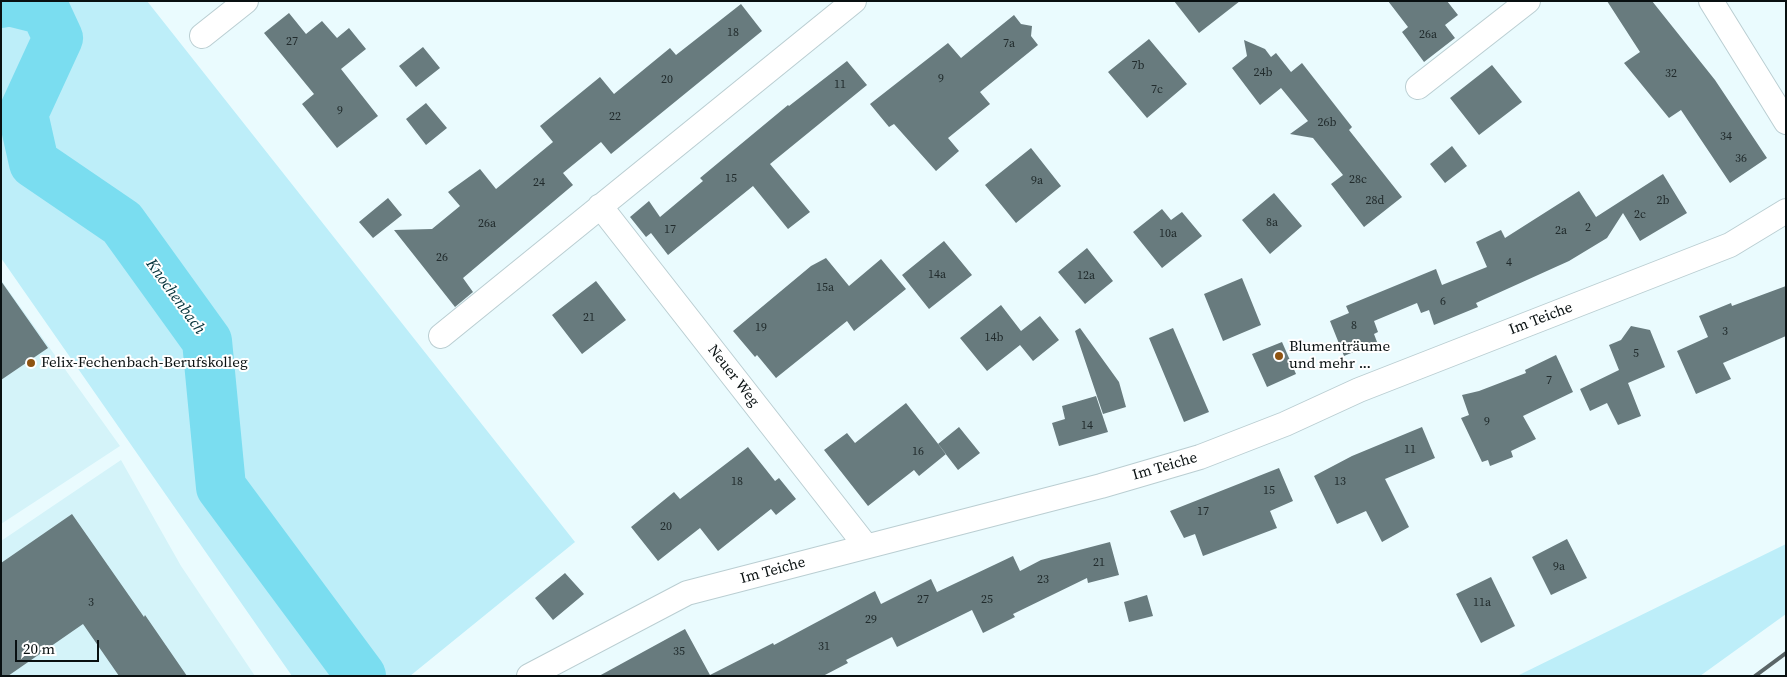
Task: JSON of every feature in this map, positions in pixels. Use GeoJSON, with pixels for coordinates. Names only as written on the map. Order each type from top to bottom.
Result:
{"type":"FeatureCollection","features":[{"type":"Feature","properties":{"kind":"street"},"geometry":{"type":"LineString","coordinates":[[202,36],[246,1]]}},
{"type":"Feature","properties":{"kind":"street"},"geometry":{"type":"LineString","coordinates":[[441,336],[854,1]]}},
{"type":"Feature","properties":{"kind":"street"},"geometry":{"type":"LineString","coordinates":[[1418,87],[1528,1]]}},
{"type":"Feature","properties":{"kind":"street"},"geometry":{"type":"LineString","coordinates":[[1711,1],[1786,122]]}},
{"type":"Feature","properties":{"kind":"street","name":"Neuer Weg"},"geometry":{"type":"LineString","coordinates":[[600,206],[866,546]]}},
{"type":"Feature","properties":{"kind":"street","name":"Im Teiche"},"geometry":{"type":"LineString","coordinates":[[529,676],[687,593],[1102,486],[1200,457],[1285,424],[1358,390],[1730,245],[1786,211]]}},
{"type":"Feature","properties":{"kind":"shaded area"},"geometry":{"type":"Polygon","coordinates":[[[1,1],[147,1],[575,542],[410,676],[292,676],[1,258],[1,1]]]}},
{"type":"Feature","properties":{"kind":"shaded area","name":"Felix-Fechenbach-Berufskolleg"},"geometry":{"type":"Polygon","coordinates":[[[1,280],[120,446],[1,524],[1,280]]]}},
{"type":"Feature","properties":{"kind":"shaded area"},"geometry":{"type":"Polygon","coordinates":[[[121,460],[181,566],[255,676],[1,676],[1,541],[121,460]]]}},
{"type":"Feature","properties":{"kind":"shaded area"},"geometry":{"type":"Polygon","coordinates":[[[1786,544],[1786,614],[1700,676],[1517,676],[1786,544]]]}},
{"type":"Feature","properties":{"kind":"building"},"geometry":{"type":"Polygon","coordinates":[[[1174,1],[1240,1],[1199,33],[1174,1]]]}},
{"type":"Feature","properties":{"kind":"building"},"geometry":{"type":"Polygon","coordinates":[[[1388,1],[1447,1],[1458,15],[1445,25],[1455,38],[1424,62],[1402,32],[1408,27],[1388,1]]]}},
{"type":"Feature","properties":{"kind":"building"},"geometry":{"type":"Polygon","coordinates":[[[1607,1],[1652,1],[1715,80],[1767,158],[1730,183],[1681,110],[1669,118],[1624,63],[1640,52],[1607,1]]]}},
{"type":"Feature","properties":{"kind":"building"},"geometry":{"type":"Polygon","coordinates":[[[741,4],[762,31],[611,154],[601,142],[563,173],[573,185],[463,278],[473,292],[455,307],[394,230],[432,229],[460,206],[448,192],[480,169],[496,189],[553,142],[540,126],[600,77],[614,94],[670,48],[676,55],[741,4]]]}},
{"type":"Feature","properties":{"kind":"building"},"geometry":{"type":"Polygon","coordinates":[[[289,13],[306,34],[322,21],[337,38],[349,28],[366,49],[341,69],[378,116],[337,148],[302,104],[314,94],[264,33],[289,13]]]}},
{"type":"Feature","properties":{"kind":"building"},"geometry":{"type":"Polygon","coordinates":[[[1014,15],[1021,24],[1032,26],[1031,36],[1038,45],[980,92],[990,104],[948,138],[959,151],[936,171],[894,124],[889,127],[870,104],[948,43],[961,58],[1014,15]]]}},
{"type":"Feature","properties":{"kind":"building"},"geometry":{"type":"Polygon","coordinates":[[[1149,39],[1187,84],[1147,118],[1108,72],[1149,39]]]}},
{"type":"Feature","properties":{"kind":"building"},"geometry":{"type":"Polygon","coordinates":[[[1244,40],[1265,49],[1271,57],[1276,53],[1291,72],[1302,63],[1352,127],[1349,130],[1402,197],[1364,227],[1331,184],[1343,175],[1313,138],[1290,134],[1308,121],[1281,88],[1260,105],[1232,68],[1247,56],[1244,40]]]}},
{"type":"Feature","properties":{"kind":"building"},"geometry":{"type":"Polygon","coordinates":[[[423,47],[440,68],[416,87],[399,66],[423,47]]]}},
{"type":"Feature","properties":{"kind":"building"},"geometry":{"type":"Polygon","coordinates":[[[847,61],[867,85],[770,164],[810,212],[788,229],[753,186],[668,255],[651,233],[646,237],[630,217],[649,201],[660,217],[703,181],[700,178],[788,105],[847,61]]]}},
{"type":"Feature","properties":{"kind":"building"},"geometry":{"type":"Polygon","coordinates":[[[1492,65],[1522,102],[1479,135],[1450,98],[1492,65]]]}},
{"type":"Feature","properties":{"kind":"building"},"geometry":{"type":"Polygon","coordinates":[[[426,103],[447,128],[426,145],[406,119],[426,103]]]}},
{"type":"Feature","properties":{"kind":"building"},"geometry":{"type":"Polygon","coordinates":[[[1452,146],[1467,166],[1445,183],[1430,164],[1452,146]]]}},
{"type":"Feature","properties":{"kind":"building"},"geometry":{"type":"Polygon","coordinates":[[[1031,148],[1061,186],[1016,223],[985,185],[1031,148]]]}},
{"type":"Feature","properties":{"kind":"building"},"geometry":{"type":"Polygon","coordinates":[[[1663,174],[1687,213],[1640,241],[1623,213],[1607,238],[1569,261],[1476,303],[1478,307],[1434,325],[1429,310],[1421,313],[1417,303],[1374,321],[1378,332],[1374,334],[1377,342],[1344,356],[1330,321],[1349,313],[1346,306],[1436,269],[1442,285],[1487,267],[1476,242],[1501,230],[1505,238],[1579,191],[1596,217],[1663,174]]]}},
{"type":"Feature","properties":{"kind":"building"},"geometry":{"type":"Polygon","coordinates":[[[1274,193],[1302,226],[1270,254],[1242,220],[1274,193]]]}},
{"type":"Feature","properties":{"kind":"building"},"geometry":{"type":"Polygon","coordinates":[[[388,198],[402,215],[373,238],[359,222],[388,198]]]}},
{"type":"Feature","properties":{"kind":"building"},"geometry":{"type":"Polygon","coordinates":[[[1162,209],[1171,220],[1182,212],[1202,236],[1162,268],[1133,232],[1162,209]]]}},
{"type":"Feature","properties":{"kind":"building"},"geometry":{"type":"Polygon","coordinates":[[[944,241],[972,275],[929,309],[902,275],[944,241]]]}},
{"type":"Feature","properties":{"kind":"building"},"geometry":{"type":"Polygon","coordinates":[[[1087,248],[1113,281],[1085,304],[1058,272],[1087,248]]]}},
{"type":"Feature","properties":{"kind":"building"},"geometry":{"type":"Polygon","coordinates":[[[826,258],[849,286],[881,259],[906,289],[854,331],[847,321],[776,378],[757,355],[755,357],[733,331],[811,266],[826,258]]]}},
{"type":"Feature","properties":{"kind":"building"},"geometry":{"type":"Polygon","coordinates":[[[1242,278],[1261,325],[1223,341],[1204,294],[1242,278]]]}},
{"type":"Feature","properties":{"kind":"building"},"geometry":{"type":"Polygon","coordinates":[[[1,281],[48,348],[1,380],[1,281]]]}},
{"type":"Feature","properties":{"kind":"building"},"geometry":{"type":"Polygon","coordinates":[[[596,281],[626,320],[582,354],[552,315],[596,281]]]}},
{"type":"Feature","properties":{"kind":"building"},"geometry":{"type":"Polygon","coordinates":[[[1786,286],[1786,336],[1723,363],[1731,379],[1696,394],[1677,351],[1708,337],[1699,316],[1731,303],[1732,306],[1786,286]]]}},
{"type":"Feature","properties":{"kind":"building"},"geometry":{"type":"Polygon","coordinates":[[[1001,305],[1021,331],[1040,316],[1059,340],[1033,361],[1020,345],[987,371],[960,338],[1001,305]]]}},
{"type":"Feature","properties":{"kind":"building"},"geometry":{"type":"Polygon","coordinates":[[[1631,326],[1650,330],[1665,367],[1628,383],[1641,416],[1618,425],[1607,403],[1590,411],[1580,389],[1619,370],[1609,345],[1621,340],[1631,326]]]}},
{"type":"Feature","properties":{"kind":"building"},"geometry":{"type":"Polygon","coordinates":[[[1080,328],[1119,382],[1126,407],[1103,414],[1075,331],[1080,328]]]}},
{"type":"Feature","properties":{"kind":"building"},"geometry":{"type":"Polygon","coordinates":[[[1173,328],[1209,412],[1184,422],[1149,338],[1173,328]]]}},
{"type":"Feature","properties":{"kind":"building"},"geometry":{"type":"Polygon","coordinates":[[[1282,342],[1296,374],[1267,387],[1252,354],[1282,342]]]}},
{"type":"Feature","properties":{"kind":"building"},"geometry":{"type":"Polygon","coordinates":[[[1556,355],[1573,392],[1523,416],[1536,439],[1511,451],[1513,457],[1490,466],[1488,460],[1482,462],[1461,418],[1469,415],[1462,395],[1479,391],[1526,373],[1525,370],[1556,355]]]}},
{"type":"Feature","properties":{"kind":"building"},"geometry":{"type":"Polygon","coordinates":[[[1096,396],[1108,432],[1059,446],[1052,423],[1065,419],[1062,406],[1096,396]]]}},
{"type":"Feature","properties":{"kind":"building"},"geometry":{"type":"Polygon","coordinates":[[[906,403],[946,454],[919,476],[914,470],[868,506],[824,450],[847,433],[855,443],[906,403]]]}},
{"type":"Feature","properties":{"kind":"building"},"geometry":{"type":"Polygon","coordinates":[[[959,427],[980,453],[958,470],[938,444],[959,427]]]}},
{"type":"Feature","properties":{"kind":"building"},"geometry":{"type":"Polygon","coordinates":[[[1422,427],[1435,458],[1385,479],[1409,527],[1382,542],[1366,511],[1337,524],[1314,476],[1352,456],[1422,427]]]}},
{"type":"Feature","properties":{"kind":"building"},"geometry":{"type":"Polygon","coordinates":[[[748,447],[775,481],[779,478],[796,499],[776,515],[771,509],[718,551],[700,528],[658,561],[631,527],[674,492],[680,499],[748,447]]]}},
{"type":"Feature","properties":{"kind":"building"},"geometry":{"type":"Polygon","coordinates":[[[1279,468],[1293,501],[1270,511],[1277,528],[1203,556],[1195,534],[1184,538],[1170,511],[1279,468]]]}},
{"type":"Feature","properties":{"kind":"building"},"geometry":{"type":"Polygon","coordinates":[[[72,514],[187,676],[119,676],[83,624],[8,676],[1,676],[1,563],[72,514]]]}},
{"type":"Feature","properties":{"kind":"building"},"geometry":{"type":"Polygon","coordinates":[[[1567,539],[1587,578],[1551,595],[1532,557],[1567,539]]]}},
{"type":"Feature","properties":{"kind":"building"},"geometry":{"type":"Polygon","coordinates":[[[1110,542],[1119,575],[1088,583],[1087,578],[1013,614],[1015,617],[983,633],[972,610],[897,647],[892,637],[846,660],[848,663],[823,676],[599,676],[685,629],[710,675],[773,643],[774,645],[875,591],[881,604],[931,579],[937,592],[1013,556],[1020,571],[1041,560],[1110,542]]]}},
{"type":"Feature","properties":{"kind":"building"},"geometry":{"type":"Polygon","coordinates":[[[565,573],[584,594],[553,620],[535,598],[565,573]]]}},
{"type":"Feature","properties":{"kind":"building"},"geometry":{"type":"Polygon","coordinates":[[[1491,577],[1515,626],[1481,643],[1456,594],[1491,577]]]}},
{"type":"Feature","properties":{"kind":"building"},"geometry":{"type":"Polygon","coordinates":[[[1147,595],[1153,616],[1129,622],[1124,602],[1147,595]]]}},
{"type":"Feature","properties":{"kind":"waterway","name":"Knochenbach"},"geometry":{"type":"LineString","coordinates":[[1,3],[9,1],[45,10],[58,38],[23,114],[34,163],[122,223],[207,341],[221,487],[361,676]]}},
{"type":"Feature","properties":{"kind":"railway"},"geometry":{"type":"LineString","coordinates":[[1755,676],[1786,653]]}},
{"type":"Feature","properties":{"kind":"place","name":"Blumenträume und mehr ..."},"geometry":{"type":"Point","coordinates":[1279,356]}},
{"type":"Feature","properties":{"kind":"place","name":"Felix-Fechenbach-Berufskolleg"},"geometry":{"type":"Point","coordinates":[31,363]}}]}
